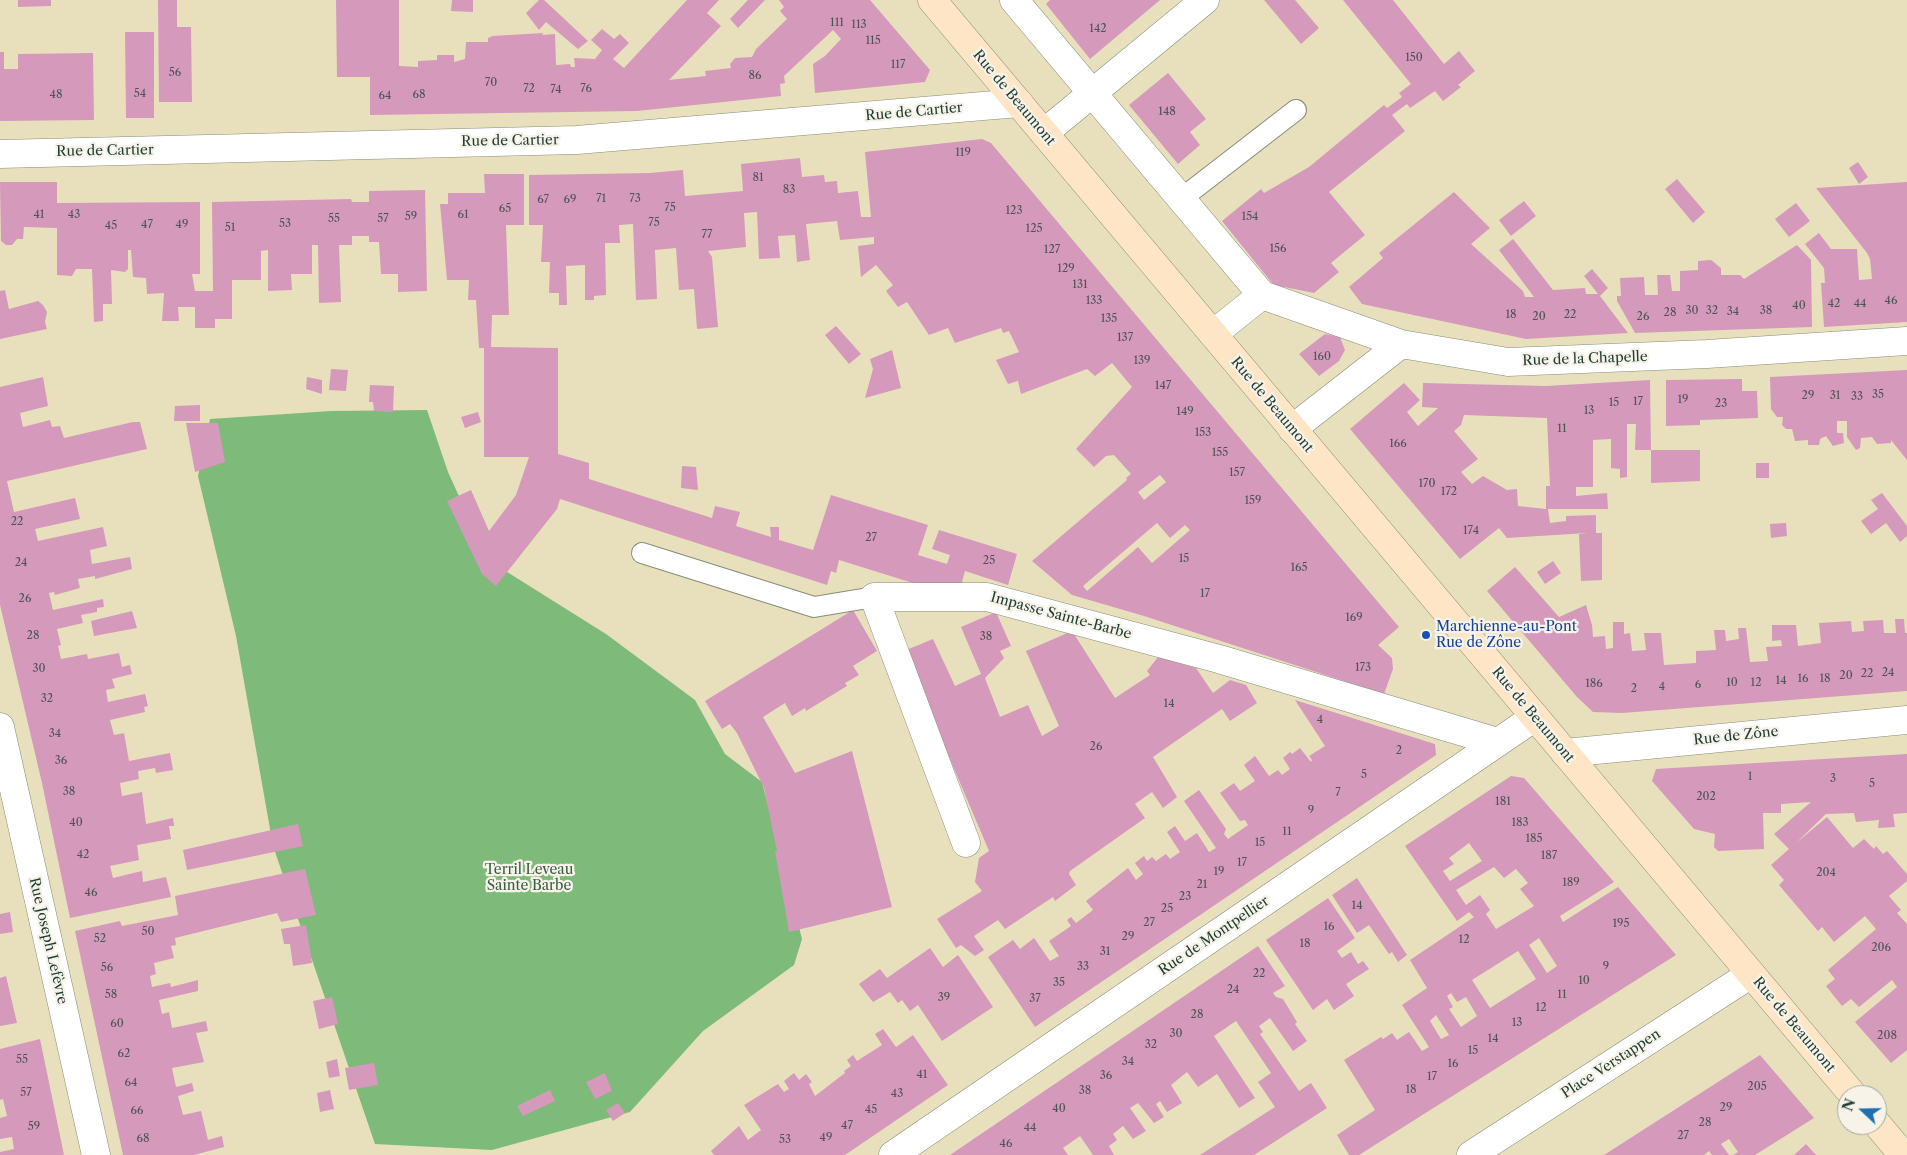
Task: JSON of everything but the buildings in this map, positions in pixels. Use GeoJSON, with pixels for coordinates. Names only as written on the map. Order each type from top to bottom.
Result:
{"type":"FeatureCollection","features":[{"type":"Feature","properties":{"kind":"main road","name":"Rue de Beaumont"},"geometry":{"type":"LineString","coordinates":[[932,0],[1845,1085]]}},
{"type":"Feature","properties":{"kind":"main road"},"geometry":{"type":"LineString","coordinates":[[1887,1135],[1904,1155]]}},
{"type":"Feature","properties":{"kind":"street"},"geometry":{"type":"LineString","coordinates":[[1014,0],[1094,92],[1262,295],[1402,344]]}},
{"type":"Feature","properties":{"kind":"street"},"geometry":{"type":"LineString","coordinates":[[1044,133],[1205,0]]}},
{"type":"Feature","properties":{"kind":"street","name":"Rue de Cartier"},"geometry":{"type":"LineString","coordinates":[[0,154],[577,140],[1019,103]]}},
{"type":"Feature","properties":{"kind":"street"},"geometry":{"type":"LineString","coordinates":[[1213,334],[1262,295]]}},
{"type":"Feature","properties":{"kind":"street","name":"Rue de la Chapelle"},"geometry":{"type":"LineString","coordinates":[[1402,344],[1508,362],[1707,354],[1907,341]]}},
{"type":"Feature","properties":{"kind":"street"},"geometry":{"type":"LineString","coordinates":[[1292,429],[1402,344]]}},
{"type":"Feature","properties":{"kind":"street","name":"Impasse Sainte-Barbe"},"geometry":{"type":"LineString","coordinates":[[874,597],[987,596],[1220,659],[1497,742]]}},
{"type":"Feature","properties":{"kind":"street"},"geometry":{"type":"LineString","coordinates":[[874,597],[966,843]]}},
{"type":"Feature","properties":{"kind":"street","name":"Rue de Montpellier"},"geometry":{"type":"LineString","coordinates":[[893,1155],[1535,717]]}},
{"type":"Feature","properties":{"kind":"street","name":"Rue de Zône"},"geometry":{"type":"LineString","coordinates":[[1565,753],[1907,720]]}},
{"type":"Feature","properties":{"kind":"street","name":"Rue Joseph Lefèvre"},"geometry":{"type":"LineString","coordinates":[[0,727],[96,1155]]}},
{"type":"Feature","properties":{"kind":"street","name":"Place Verstappen"},"geometry":{"type":"LineString","coordinates":[[1471,1155],[1751,974]]}},
{"type":"Feature","properties":{"kind":"lane"},"geometry":{"type":"LineString","coordinates":[[1182,199],[1296,110]]}},
{"type":"Feature","properties":{"kind":"lane"},"geometry":{"type":"LineString","coordinates":[[642,553],[814,607],[874,597]]}},
{"type":"Feature","properties":{"kind":"green space","name":"Terril Leveau Sainte Barbe"},"geometry":{"type":"Polygon","coordinates":[[[427,410],[448,472],[488,560],[606,634],[695,700],[725,754],[762,782],[802,939],[794,965],[703,1031],[630,1112],[492,1150],[375,1144],[273,846],[236,636],[198,476],[210,419],[331,411],[427,410]]]}},
{"type":"Feature","properties":{"kind":"place","name":"Marchienne-au-Pont Rue de Zône"},"geometry":{"type":"Point","coordinates":[1426,635]}}]}
